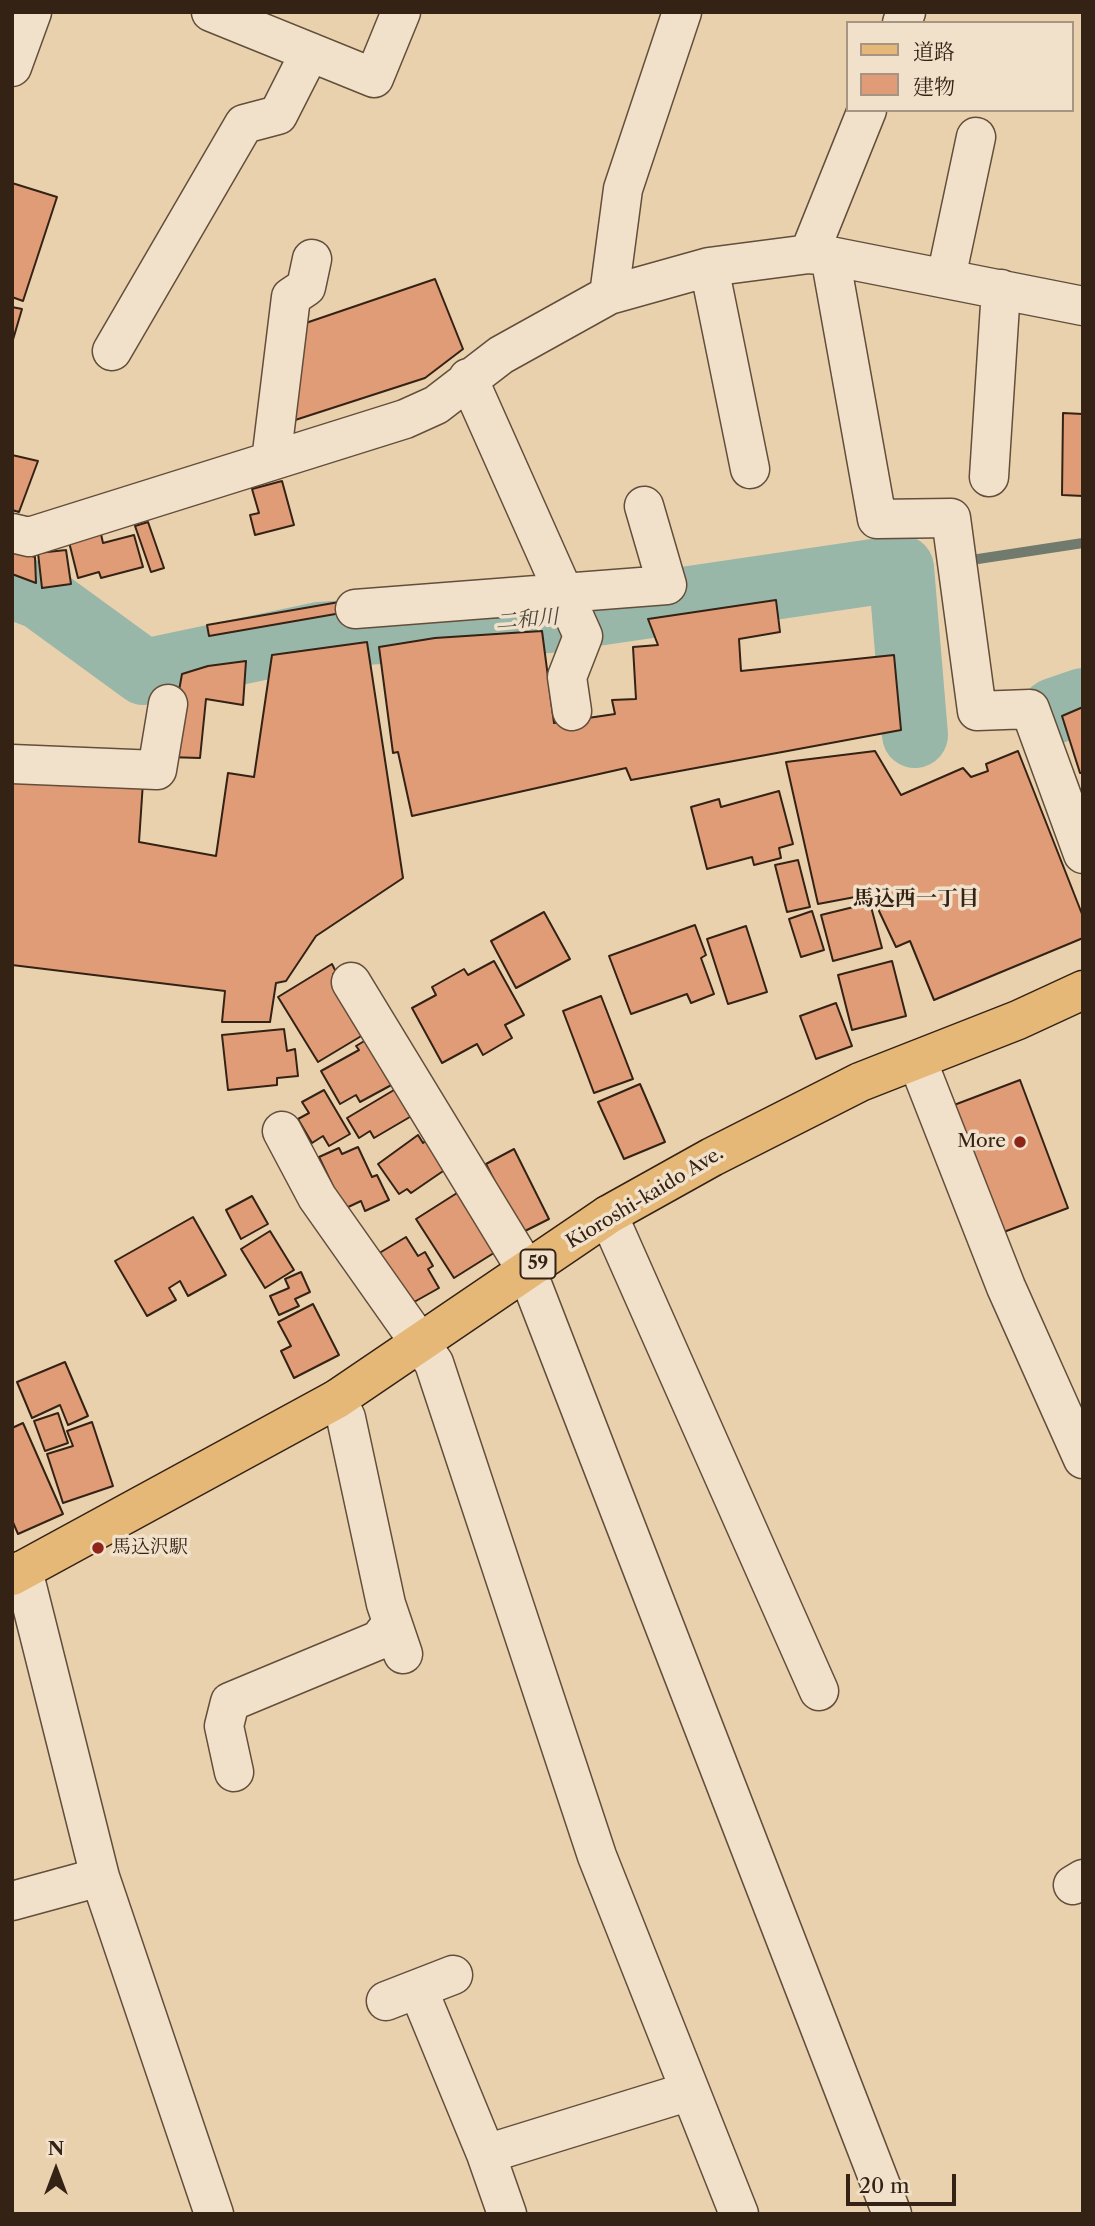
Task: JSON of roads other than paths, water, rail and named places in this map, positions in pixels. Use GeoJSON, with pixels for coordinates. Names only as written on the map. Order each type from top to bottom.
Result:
{"type":"FeatureCollection","features":[{"type":"Feature","properties":{"kind":"main road","name":"Kioroshi-kaido Ave."},"geometry":{"type":"LineString","coordinates":[[18,1573],[337,1399],[608,1216],[783,1120],[860,1082],[1018,1020],[1083,990]]}},
{"type":"Feature","properties":{"kind":"street"},"geometry":{"type":"LineString","coordinates":[[12,67],[32,12]]}},
{"type":"Feature","properties":{"kind":"street"},"geometry":{"type":"LineString","coordinates":[[211,12],[374,79],[401,12]]}},
{"type":"Feature","properties":{"kind":"street"},"geometry":{"type":"LineString","coordinates":[[609,295],[623,189],[682,12]]}},
{"type":"Feature","properties":{"kind":"street"},"geometry":{"type":"LineString","coordinates":[[112,351],[244,124],[278,115],[310,52]]}},
{"type":"Feature","properties":{"kind":"street"},"geometry":{"type":"LineString","coordinates":[[866,112],[819,255],[877,519],[951,518],[977,711],[1030,709],[1083,854]]}},
{"type":"Feature","properties":{"kind":"street"},"geometry":{"type":"LineString","coordinates":[[946,278],[976,136]]}},
{"type":"Feature","properties":{"kind":"street"},"geometry":{"type":"LineString","coordinates":[[12,533],[29,537],[405,419],[436,405],[501,355],[609,295],[709,267],[819,255],[1083,306]]}},
{"type":"Feature","properties":{"kind":"street"},"geometry":{"type":"LineString","coordinates":[[271,461],[290,297],[306,288],[313,259]]}},
{"type":"Feature","properties":{"kind":"street"},"geometry":{"type":"LineString","coordinates":[[709,267],[750,469]]}},
{"type":"Feature","properties":{"kind":"street"},"geometry":{"type":"LineString","coordinates":[[989,477],[1001,289]]}},
{"type":"Feature","properties":{"kind":"street"},"geometry":{"type":"LineString","coordinates":[[468,379],[583,636],[566,677],[572,711]]}},
{"type":"Feature","properties":{"kind":"street"},"geometry":{"type":"LineString","coordinates":[[355,609],[667,585],[644,506]]}},
{"type":"Feature","properties":{"kind":"street"},"geometry":{"type":"LineString","coordinates":[[12,764],[157,770],[168,704]]}},
{"type":"Feature","properties":{"kind":"street"},"geometry":{"type":"LineString","coordinates":[[351,982],[527,1271],[892,2214]]}},
{"type":"Feature","properties":{"kind":"street"},"geometry":{"type":"LineString","coordinates":[[917,1060],[1006,1287],[1083,1459]]}},
{"type":"Feature","properties":{"kind":"street"},"geometry":{"type":"LineString","coordinates":[[282,1131],[317,1197],[433,1363],[597,1856],[739,2214]]}},
{"type":"Feature","properties":{"kind":"street"},"geometry":{"type":"LineString","coordinates":[[608,1216],[819,1691]]}},
{"type":"Feature","properties":{"kind":"street"},"geometry":{"type":"LineString","coordinates":[[234,1772],[224,1726],[230,1702],[379,1640],[397,1638],[346,1418],[337,1399]]}},
{"type":"Feature","properties":{"kind":"street"},"geometry":{"type":"LineString","coordinates":[[18,1573],[100,1877],[214,2214]]}},
{"type":"Feature","properties":{"kind":"street"},"geometry":{"type":"LineString","coordinates":[[12,1901],[100,1877]]}},
{"type":"Feature","properties":{"kind":"street"},"geometry":{"type":"LineString","coordinates":[[453,1975],[402,1995],[486,2154],[507,2214]]}},
{"type":"Feature","properties":{"kind":"street"},"geometry":{"type":"LineString","coordinates":[[486,2154],[690,2091]]}},
{"type":"Feature","properties":{"kind":"waterway"},"geometry":{"type":"LineString","coordinates":[[978,559],[1083,543]]}},
{"type":"Feature","properties":{"kind":"waterway","name":"二和川"},"geometry":{"type":"LineString","coordinates":[[12,586],[41,597],[144,672],[319,635],[548,620],[901,568],[915,735]]}},
{"type":"Feature","properties":{"kind":"waterway","name":"二和川"},"geometry":{"type":"LineString","coordinates":[[1054,711],[1083,701]]}},
{"type":"Feature","properties":{"kind":"place","name":"More"},"geometry":{"type":"Point","coordinates":[1020,1142]}},
{"type":"Feature","properties":{"kind":"place","name":"馬込沢駅"},"geometry":{"type":"Point","coordinates":[98,1548]}},
{"type":"Feature","properties":{"kind":"district","name":"馬込西一丁目"},"geometry":{"type":"Point","coordinates":[916,899]}}]}
